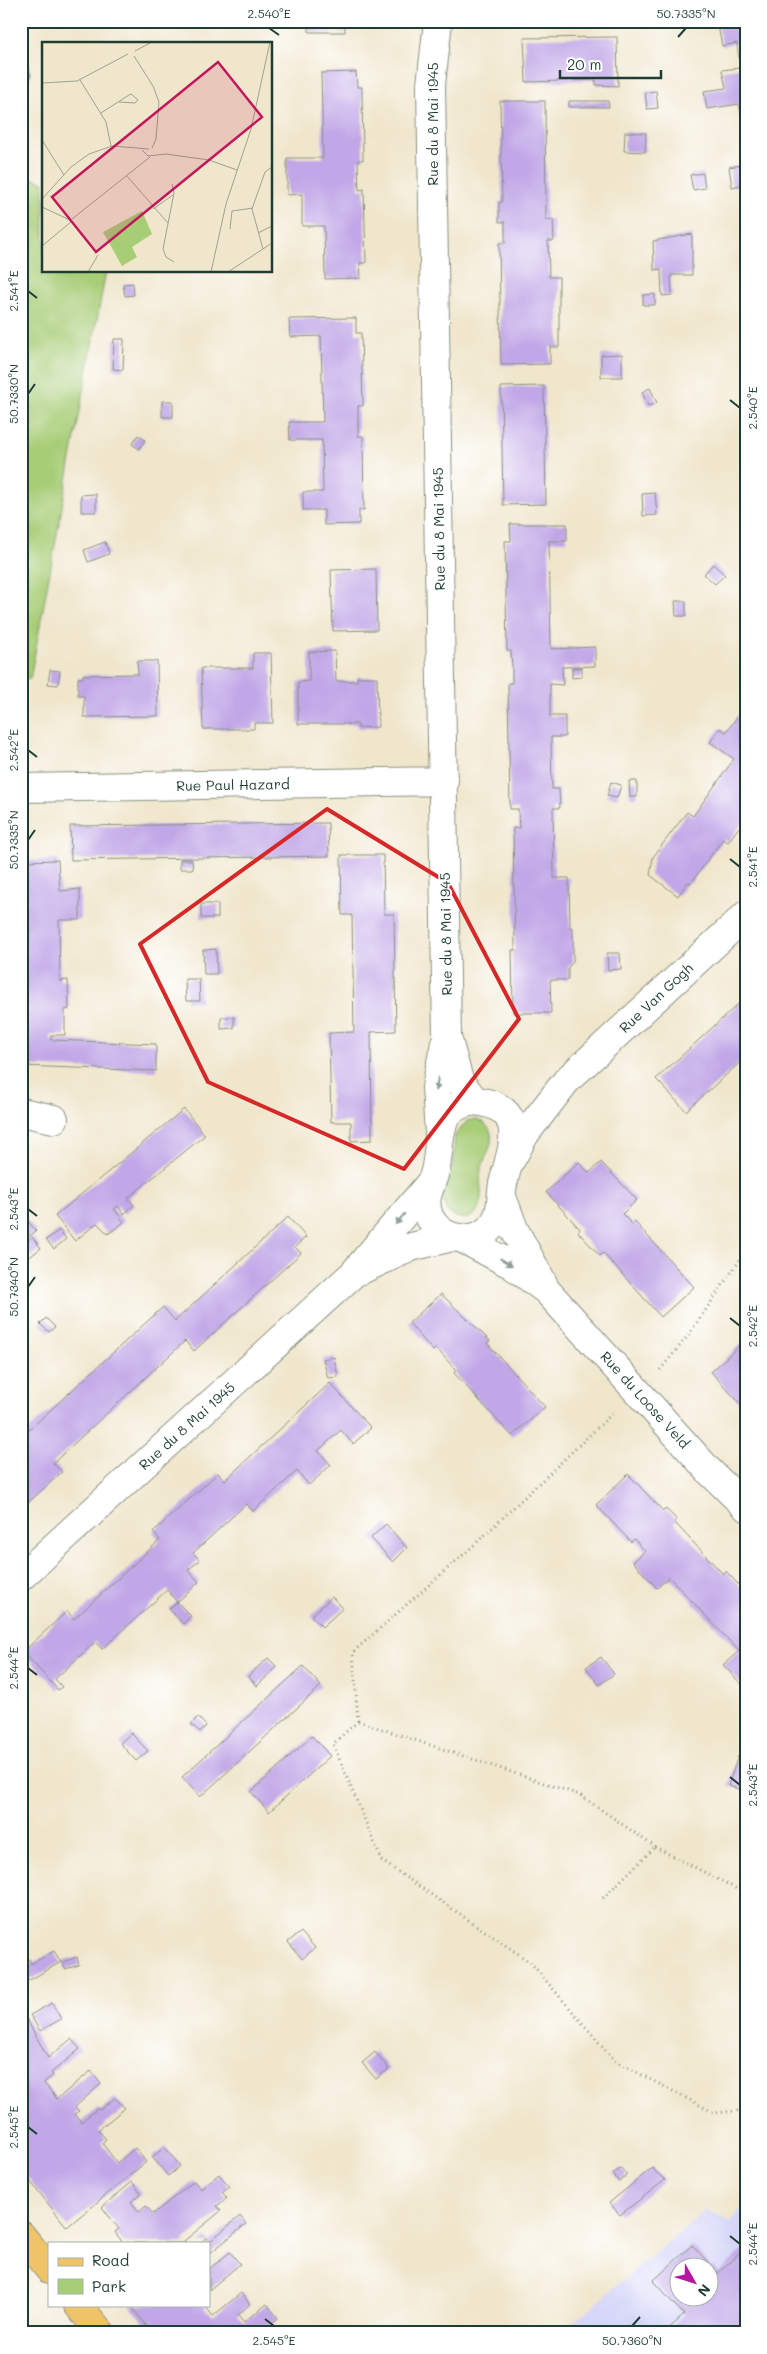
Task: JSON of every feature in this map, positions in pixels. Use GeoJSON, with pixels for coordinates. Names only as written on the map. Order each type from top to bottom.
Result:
{"type":"FeatureCollection","features":[{"type":"Feature","properties":{"kind":"main road"},"geometry":{"type":"LineString","coordinates":[[21,2235],[48,2268]]}},
{"type":"Feature","properties":{"kind":"main road"},"geometry":{"type":"LineString","coordinates":[[79,2306],[101,2333]]}},
{"type":"Feature","properties":{"kind":"street","name":"Rue du 8 Mai 1945"},"geometry":{"type":"LineString","coordinates":[[438,21],[431,85],[447,1037],[436,1087],[439,1133]]}},
{"type":"Feature","properties":{"kind":"street","name":"Rue Paul Hazard"},"geometry":{"type":"LineString","coordinates":[[21,788],[444,782]]}},
{"type":"Feature","properties":{"kind":"street","name":"Rue Van Gogh"},"geometry":{"type":"LineString","coordinates":[[507,1169],[526,1134],[567,1080],[746,915]]}},
{"type":"Feature","properties":{"kind":"street","name":"Rue du 8 Mai 1945"},"geometry":{"type":"LineString","coordinates":[[353,1274],[411,1247],[458,1238],[476,1237],[492,1227],[501,1210],[507,1169],[514,1146],[514,1132],[510,1120],[485,1104],[459,1080],[447,1037]]}},
{"type":"Feature","properties":{"kind":"street","name":"Rue Van Gogh"},"geometry":{"type":"LineString","coordinates":[[439,1133],[444,1120],[452,1110],[464,1104],[512,1106],[525,1102],[567,1080]]}},
{"type":"Feature","properties":{"kind":"street"},"geometry":{"type":"LineString","coordinates":[[21,1112],[54,1119]]}},
{"type":"Feature","properties":{"kind":"street","name":"Rue du Loose Veld"},"geometry":{"type":"LineString","coordinates":[[439,1133],[436,1165],[426,1200],[431,1219],[439,1229],[512,1265],[547,1291],[710,1472],[746,1507]]}},
{"type":"Feature","properties":{"kind":"street","name":"Rue du 8 Mai 1945"},"geometry":{"type":"LineString","coordinates":[[21,1577],[353,1274],[366,1256],[431,1182]]}},
{"type":"Feature","properties":{"kind":"street","name":"Rue du Loose Veld"},"geometry":{"type":"LineString","coordinates":[[502,1197],[525,1250],[547,1291]]}},
{"type":"Feature","properties":{"kind":"path"},"geometry":{"type":"LineString","coordinates":[[358,1722],[353,1652],[472,1547],[674,1354],[746,1251]]}},
{"type":"Feature","properties":{"kind":"path"},"geometry":{"type":"LineString","coordinates":[[358,1722],[580,1795],[655,1847],[737,1889],[746,1891]]}},
{"type":"Feature","properties":{"kind":"path"},"geometry":{"type":"LineString","coordinates":[[358,1722],[333,1744],[382,1861],[530,1962],[615,2061],[715,2114],[746,2110]]}},
{"type":"Feature","properties":{"kind":"path"},"geometry":{"type":"LineString","coordinates":[[603,1898],[655,1847]]}},
{"type":"Feature","properties":{"kind":"highlighted area"},"geometry":{"type":"Polygon","coordinates":[[[327,809],[448,883],[519,1019],[404,1169],[208,1082],[140,944],[327,809]]]}},
{"type":"Feature","properties":{"kind":"shaded area"},"geometry":{"type":"Polygon","coordinates":[[[746,2202],[746,2333],[560,2333],[706,2210],[730,2222],[746,2202]]]}},
{"type":"Feature","properties":{"kind":"green space"},"geometry":{"type":"Polygon","coordinates":[[[21,175],[42,181],[42,272],[106,272],[30,679],[21,676],[21,175]]]}},
{"type":"Feature","properties":{"kind":"green space"},"geometry":{"type":"Polygon","coordinates":[[[475,1119],[487,1126],[492,1139],[481,1171],[480,1206],[473,1216],[463,1218],[446,1210],[443,1196],[453,1163],[455,1135],[467,1121],[475,1119]]]}},
{"type":"Feature","properties":{"kind":"building"},"geometry":{"type":"Polygon","coordinates":[[[309,21],[345,21],[345,32],[309,32],[309,21]]]}},
{"type":"Feature","properties":{"kind":"building"},"geometry":{"type":"Polygon","coordinates":[[[717,21],[746,21],[746,139],[739,104],[707,109],[704,91],[726,88],[722,70],[740,68],[737,43],[722,46],[717,21]]]}},
{"type":"Feature","properties":{"kind":"building"},"geometry":{"type":"Polygon","coordinates":[[[617,37],[618,86],[596,85],[596,80],[526,82],[524,38],[617,37]]]}},
{"type":"Feature","properties":{"kind":"building"},"geometry":{"type":"Polygon","coordinates":[[[21,43],[31,75],[29,81],[21,83],[21,43]]]}},
{"type":"Feature","properties":{"kind":"building"},"geometry":{"type":"Polygon","coordinates":[[[356,72],[357,87],[362,87],[363,160],[358,160],[359,190],[364,189],[366,263],[360,263],[361,278],[325,279],[324,226],[302,226],[302,194],[287,195],[287,158],[323,158],[321,73],[356,72]]]}},
{"type":"Feature","properties":{"kind":"building"},"geometry":{"type":"Polygon","coordinates":[[[656,91],[658,108],[647,109],[645,92],[656,91]]]}},
{"type":"Feature","properties":{"kind":"building"},"geometry":{"type":"Polygon","coordinates":[[[500,101],[545,101],[546,220],[553,219],[554,241],[548,241],[549,277],[559,277],[559,347],[550,347],[550,364],[501,365],[499,243],[505,243],[505,222],[499,222],[499,202],[502,202],[500,101]]]}},
{"type":"Feature","properties":{"kind":"building"},"geometry":{"type":"Polygon","coordinates":[[[569,101],[608,101],[609,107],[569,107],[569,101]]]}},
{"type":"Feature","properties":{"kind":"building"},"geometry":{"type":"Polygon","coordinates":[[[625,132],[646,133],[645,152],[624,151],[625,132]]]}},
{"type":"Feature","properties":{"kind":"building"},"geometry":{"type":"Polygon","coordinates":[[[746,164],[746,184],[732,187],[729,167],[746,164]]]}},
{"type":"Feature","properties":{"kind":"building"},"geometry":{"type":"Polygon","coordinates":[[[703,173],[705,188],[693,190],[690,175],[703,173]]]}},
{"type":"Feature","properties":{"kind":"building"},"geometry":{"type":"Polygon","coordinates":[[[692,234],[692,275],[671,275],[672,295],[662,296],[661,269],[654,270],[653,241],[692,234]]]}},
{"type":"Feature","properties":{"kind":"building"},"geometry":{"type":"Polygon","coordinates":[[[133,283],[134,295],[125,296],[123,284],[133,283]]]}},
{"type":"Feature","properties":{"kind":"building"},"geometry":{"type":"Polygon","coordinates":[[[655,294],[655,305],[643,305],[643,295],[655,294]]]}},
{"type":"Feature","properties":{"kind":"building"},"geometry":{"type":"Polygon","coordinates":[[[356,318],[356,333],[361,333],[363,406],[358,406],[358,436],[363,436],[364,510],[359,509],[359,524],[324,525],[324,510],[303,510],[303,492],[323,492],[322,440],[290,440],[289,422],[323,422],[321,336],[290,337],[289,319],[356,318]]]}},
{"type":"Feature","properties":{"kind":"building"},"geometry":{"type":"Polygon","coordinates":[[[114,339],[124,339],[123,370],[113,369],[114,339]]]}},
{"type":"Feature","properties":{"kind":"building"},"geometry":{"type":"Polygon","coordinates":[[[622,354],[622,377],[601,377],[601,355],[622,354]]]}},
{"type":"Feature","properties":{"kind":"building"},"geometry":{"type":"Polygon","coordinates":[[[544,386],[546,504],[503,505],[501,387],[544,386]]]}},
{"type":"Feature","properties":{"kind":"building"},"geometry":{"type":"Polygon","coordinates":[[[650,388],[657,403],[648,406],[642,392],[650,388]]]}},
{"type":"Feature","properties":{"kind":"building"},"geometry":{"type":"Polygon","coordinates":[[[162,401],[173,401],[173,417],[162,417],[162,401]]]}},
{"type":"Feature","properties":{"kind":"building"},"geometry":{"type":"Polygon","coordinates":[[[138,435],[145,440],[139,449],[132,444],[138,435]]]}},
{"type":"Feature","properties":{"kind":"building"},"geometry":{"type":"Polygon","coordinates":[[[655,493],[657,515],[643,516],[642,494],[655,493]]]}},
{"type":"Feature","properties":{"kind":"building"},"geometry":{"type":"Polygon","coordinates":[[[96,494],[96,512],[81,512],[81,495],[96,494]]]}},
{"type":"Feature","properties":{"kind":"building"},"geometry":{"type":"Polygon","coordinates":[[[510,524],[567,524],[567,541],[549,541],[551,649],[595,647],[595,666],[562,667],[563,685],[550,684],[550,716],[565,716],[565,737],[551,737],[552,789],[559,789],[560,808],[553,808],[554,878],[569,878],[570,928],[573,928],[573,962],[568,967],[568,980],[550,980],[551,1013],[513,1013],[512,950],[515,950],[513,828],[519,828],[518,809],[510,809],[508,683],[512,683],[512,667],[511,651],[507,651],[505,541],[511,541],[510,524]]]}},
{"type":"Feature","properties":{"kind":"building"},"geometry":{"type":"Polygon","coordinates":[[[105,542],[109,554],[88,562],[84,550],[105,542]]]}},
{"type":"Feature","properties":{"kind":"building"},"geometry":{"type":"Polygon","coordinates":[[[713,564],[725,575],[715,584],[704,574],[713,564]]]}},
{"type":"Feature","properties":{"kind":"building"},"geometry":{"type":"Polygon","coordinates":[[[376,569],[377,630],[333,631],[331,570],[376,569]]]}},
{"type":"Feature","properties":{"kind":"building"},"geometry":{"type":"Polygon","coordinates":[[[675,601],[686,601],[686,616],[676,616],[675,601]]]}},
{"type":"Feature","properties":{"kind":"building"},"geometry":{"type":"Polygon","coordinates":[[[335,651],[336,681],[357,681],[357,677],[377,677],[378,727],[358,728],[357,724],[298,724],[298,682],[309,681],[309,652],[335,651]]]}},
{"type":"Feature","properties":{"kind":"building"},"geometry":{"type":"Polygon","coordinates":[[[253,653],[271,653],[273,723],[254,723],[254,729],[203,729],[201,668],[253,668],[253,653]]]}},
{"type":"Feature","properties":{"kind":"building"},"geometry":{"type":"Polygon","coordinates":[[[137,661],[157,661],[158,716],[84,717],[84,696],[78,696],[78,678],[83,678],[83,675],[138,674],[137,661]]]}},
{"type":"Feature","properties":{"kind":"building"},"geometry":{"type":"Polygon","coordinates":[[[572,668],[582,668],[582,677],[572,678],[572,668]]]}},
{"type":"Feature","properties":{"kind":"building"},"geometry":{"type":"Polygon","coordinates":[[[50,670],[60,671],[58,685],[48,684],[50,670]]]}},
{"type":"Feature","properties":{"kind":"building"},"geometry":{"type":"Polygon","coordinates":[[[746,705],[746,818],[728,842],[723,839],[691,883],[688,882],[678,896],[650,875],[653,857],[687,812],[693,816],[734,759],[710,742],[720,728],[726,732],[746,705]]]}},
{"type":"Feature","properties":{"kind":"building"},"geometry":{"type":"Polygon","coordinates":[[[629,781],[637,781],[637,797],[630,797],[629,781]]]}},
{"type":"Feature","properties":{"kind":"building"},"geometry":{"type":"Polygon","coordinates":[[[611,782],[621,785],[617,798],[607,796],[611,782]]]}},
{"type":"Feature","properties":{"kind":"building"},"geometry":{"type":"Polygon","coordinates":[[[328,823],[329,856],[71,860],[70,826],[328,823]]]}},
{"type":"Feature","properties":{"kind":"building"},"geometry":{"type":"Polygon","coordinates":[[[341,855],[383,855],[384,914],[394,914],[396,1031],[371,1032],[372,1140],[351,1141],[351,1122],[331,1122],[329,1033],[354,1032],[352,915],[342,915],[341,855]]]}},
{"type":"Feature","properties":{"kind":"building"},"geometry":{"type":"Polygon","coordinates":[[[58,860],[60,891],[80,889],[80,920],[59,920],[60,981],[68,980],[69,1009],[65,1010],[65,1035],[51,1035],[51,1040],[156,1044],[156,1071],[21,1066],[21,861],[58,860]]]}},
{"type":"Feature","properties":{"kind":"building"},"geometry":{"type":"Polygon","coordinates":[[[180,860],[192,860],[193,869],[180,869],[180,860]]]}},
{"type":"Feature","properties":{"kind":"building"},"geometry":{"type":"Polygon","coordinates":[[[201,904],[218,904],[218,918],[201,918],[201,904]]]}},
{"type":"Feature","properties":{"kind":"building"},"geometry":{"type":"Polygon","coordinates":[[[216,949],[217,974],[204,974],[203,950],[216,949]]]}},
{"type":"Feature","properties":{"kind":"building"},"geometry":{"type":"Polygon","coordinates":[[[607,953],[620,953],[621,969],[608,970],[607,953]]]}},
{"type":"Feature","properties":{"kind":"building"},"geometry":{"type":"Polygon","coordinates":[[[185,979],[199,979],[200,1001],[186,1001],[185,979]]]}},
{"type":"Feature","properties":{"kind":"building"},"geometry":{"type":"Polygon","coordinates":[[[746,997],[746,1057],[686,1111],[656,1079],[746,997]]]}},
{"type":"Feature","properties":{"kind":"building"},"geometry":{"type":"Polygon","coordinates":[[[221,1017],[234,1017],[234,1028],[221,1029],[221,1017]]]}},
{"type":"Feature","properties":{"kind":"building"},"geometry":{"type":"Polygon","coordinates":[[[184,1109],[205,1135],[128,1198],[134,1205],[124,1214],[118,1206],[114,1209],[124,1222],[108,1234],[97,1223],[75,1241],[55,1216],[184,1109]]]}},
{"type":"Feature","properties":{"kind":"building"},"geometry":{"type":"Polygon","coordinates":[[[579,1162],[589,1173],[601,1162],[637,1200],[622,1214],[632,1224],[635,1222],[694,1287],[661,1317],[603,1253],[600,1256],[578,1232],[580,1229],[546,1192],[579,1162]]]}},
{"type":"Feature","properties":{"kind":"building"},"geometry":{"type":"Polygon","coordinates":[[[21,1213],[36,1231],[21,1243],[21,1213]]]}},
{"type":"Feature","properties":{"kind":"building"},"geometry":{"type":"Polygon","coordinates":[[[288,1217],[306,1237],[295,1247],[301,1253],[194,1351],[185,1341],[53,1463],[62,1472],[21,1509],[21,1437],[163,1307],[175,1321],[288,1217]]]}},
{"type":"Feature","properties":{"kind":"building"},"geometry":{"type":"Polygon","coordinates":[[[59,1230],[66,1239],[54,1249],[46,1240],[59,1230]]]}},
{"type":"Feature","properties":{"kind":"building"},"geometry":{"type":"Polygon","coordinates":[[[32,1237],[41,1248],[21,1264],[21,1246],[32,1237]]]}},
{"type":"Feature","properties":{"kind":"building"},"geometry":{"type":"Polygon","coordinates":[[[441,1294],[490,1341],[487,1343],[545,1407],[512,1436],[454,1373],[456,1370],[436,1348],[433,1351],[409,1323],[441,1294]]]}},
{"type":"Feature","properties":{"kind":"building"},"geometry":{"type":"Polygon","coordinates":[[[46,1318],[55,1327],[49,1332],[40,1324],[46,1318]]]}},
{"type":"Feature","properties":{"kind":"building"},"geometry":{"type":"Polygon","coordinates":[[[743,1342],[746,1345],[746,1410],[711,1372],[743,1342]]]}},
{"type":"Feature","properties":{"kind":"building"},"geometry":{"type":"Polygon","coordinates":[[[334,1357],[338,1377],[328,1378],[323,1359],[334,1357]]]}},
{"type":"Feature","properties":{"kind":"building"},"geometry":{"type":"Polygon","coordinates":[[[330,1383],[371,1428],[353,1444],[341,1430],[318,1451],[331,1465],[309,1485],[297,1471],[253,1511],[246,1504],[193,1553],[200,1560],[188,1570],[199,1582],[177,1602],[167,1590],[102,1649],[95,1642],[55,1679],[62,1687],[58,1690],[23,1652],[67,1611],[74,1619],[160,1540],[153,1532],[218,1473],[225,1480],[330,1383]]]}},
{"type":"Feature","properties":{"kind":"building"},"geometry":{"type":"Polygon","coordinates":[[[628,1474],[663,1511],[666,1509],[677,1520],[674,1522],[723,1574],[726,1571],[746,1593],[746,1689],[723,1665],[739,1651],[669,1577],[657,1588],[633,1562],[645,1551],[634,1539],[631,1542],[596,1505],[628,1474]]]}},
{"type":"Feature","properties":{"kind":"building"},"geometry":{"type":"Polygon","coordinates":[[[386,1524],[407,1548],[393,1562],[371,1538],[386,1524]]]}},
{"type":"Feature","properties":{"kind":"building"},"geometry":{"type":"Polygon","coordinates":[[[332,1597],[343,1608],[322,1627],[311,1616],[332,1597]]]}},
{"type":"Feature","properties":{"kind":"building"},"geometry":{"type":"Polygon","coordinates":[[[177,1602],[191,1616],[183,1624],[169,1609],[177,1602]]]}},
{"type":"Feature","properties":{"kind":"building"},"geometry":{"type":"Polygon","coordinates":[[[601,1657],[614,1674],[599,1685],[586,1667],[601,1657]]]}},
{"type":"Feature","properties":{"kind":"building"},"geometry":{"type":"Polygon","coordinates":[[[268,1658],[277,1667],[257,1686],[248,1676],[268,1658]]]}},
{"type":"Feature","properties":{"kind":"building"},"geometry":{"type":"Polygon","coordinates":[[[303,1666],[321,1686],[200,1797],[182,1777],[303,1666]]]}},
{"type":"Feature","properties":{"kind":"building"},"geometry":{"type":"Polygon","coordinates":[[[198,1717],[206,1726],[200,1732],[191,1724],[198,1717]]]}},
{"type":"Feature","properties":{"kind":"building"},"geometry":{"type":"Polygon","coordinates":[[[131,1733],[148,1751],[136,1761],[120,1743],[131,1733]]]}},
{"type":"Feature","properties":{"kind":"building"},"geometry":{"type":"Polygon","coordinates":[[[312,1736],[330,1756],[269,1812],[251,1792],[312,1736]]]}},
{"type":"Feature","properties":{"kind":"building"},"geometry":{"type":"Polygon","coordinates":[[[738,1756],[746,1758],[746,1791],[728,1786],[738,1756]]]}},
{"type":"Feature","properties":{"kind":"building"},"geometry":{"type":"Polygon","coordinates":[[[301,1932],[315,1948],[302,1959],[288,1942],[301,1932]]]}},
{"type":"Feature","properties":{"kind":"building"},"geometry":{"type":"Polygon","coordinates":[[[54,1951],[61,1962],[21,1985],[21,1963],[29,1959],[31,1964],[54,1951]]]}},
{"type":"Feature","properties":{"kind":"building"},"geometry":{"type":"Polygon","coordinates":[[[77,1957],[79,1965],[65,1969],[62,1962],[77,1957]]]}},
{"type":"Feature","properties":{"kind":"building"},"geometry":{"type":"Polygon","coordinates":[[[52,2003],[61,2019],[40,2031],[30,2015],[52,2003]]]}},
{"type":"Feature","properties":{"kind":"building"},"geometry":{"type":"Polygon","coordinates":[[[26,2018],[48,2058],[71,2039],[80,2049],[51,2073],[53,2075],[44,2083],[57,2099],[91,2071],[101,2084],[75,2107],[79,2111],[75,2114],[81,2122],[98,2108],[100,2110],[115,2098],[125,2108],[98,2130],[106,2139],[102,2143],[117,2163],[135,2148],[146,2162],[67,2227],[21,2170],[21,2122],[25,2119],[21,2115],[21,2020],[26,2018]]]}},
{"type":"Feature","properties":{"kind":"building"},"geometry":{"type":"Polygon","coordinates":[[[375,2052],[389,2069],[376,2079],[362,2063],[375,2052]]]}},
{"type":"Feature","properties":{"kind":"building"},"geometry":{"type":"Polygon","coordinates":[[[165,2147],[180,2166],[168,2176],[152,2157],[165,2147]]]}},
{"type":"Feature","properties":{"kind":"building"},"geometry":{"type":"Polygon","coordinates":[[[621,2168],[627,2175],[619,2182],[613,2174],[621,2168]]]}},
{"type":"Feature","properties":{"kind":"building"},"geometry":{"type":"Polygon","coordinates":[[[652,2168],[665,2180],[620,2215],[609,2203],[652,2168]]]}},
{"type":"Feature","properties":{"kind":"building"},"geometry":{"type":"Polygon","coordinates":[[[219,2174],[229,2186],[222,2192],[227,2198],[217,2206],[221,2211],[185,2242],[122,2242],[115,2232],[119,2229],[102,2207],[132,2182],[141,2194],[131,2202],[139,2212],[146,2206],[153,2214],[194,2181],[201,2189],[219,2174]]]}},
{"type":"Feature","properties":{"kind":"building"},"geometry":{"type":"Polygon","coordinates":[[[240,2216],[246,2224],[210,2253],[209,2242],[240,2216]]]}},
{"type":"Feature","properties":{"kind":"building"},"geometry":{"type":"Polygon","coordinates":[[[692,2245],[702,2256],[680,2256],[692,2245]]]}},
{"type":"Feature","properties":{"kind":"building"},"geometry":{"type":"Polygon","coordinates":[[[746,2247],[746,2333],[664,2333],[684,2315],[676,2306],[720,2306],[720,2271],[746,2247]]]}},
{"type":"Feature","properties":{"kind":"building"},"geometry":{"type":"Polygon","coordinates":[[[230,2252],[240,2264],[210,2289],[210,2268],[230,2252]]]}},
{"type":"Feature","properties":{"kind":"building"},"geometry":{"type":"Polygon","coordinates":[[[670,2265],[670,2300],[653,2281],[670,2265]]]}},
{"type":"Feature","properties":{"kind":"building"},"geometry":{"type":"Polygon","coordinates":[[[241,2293],[250,2304],[238,2315],[244,2322],[267,2304],[278,2318],[262,2333],[152,2333],[131,2306],[205,2306],[213,2316],[241,2293]]]}}]}
